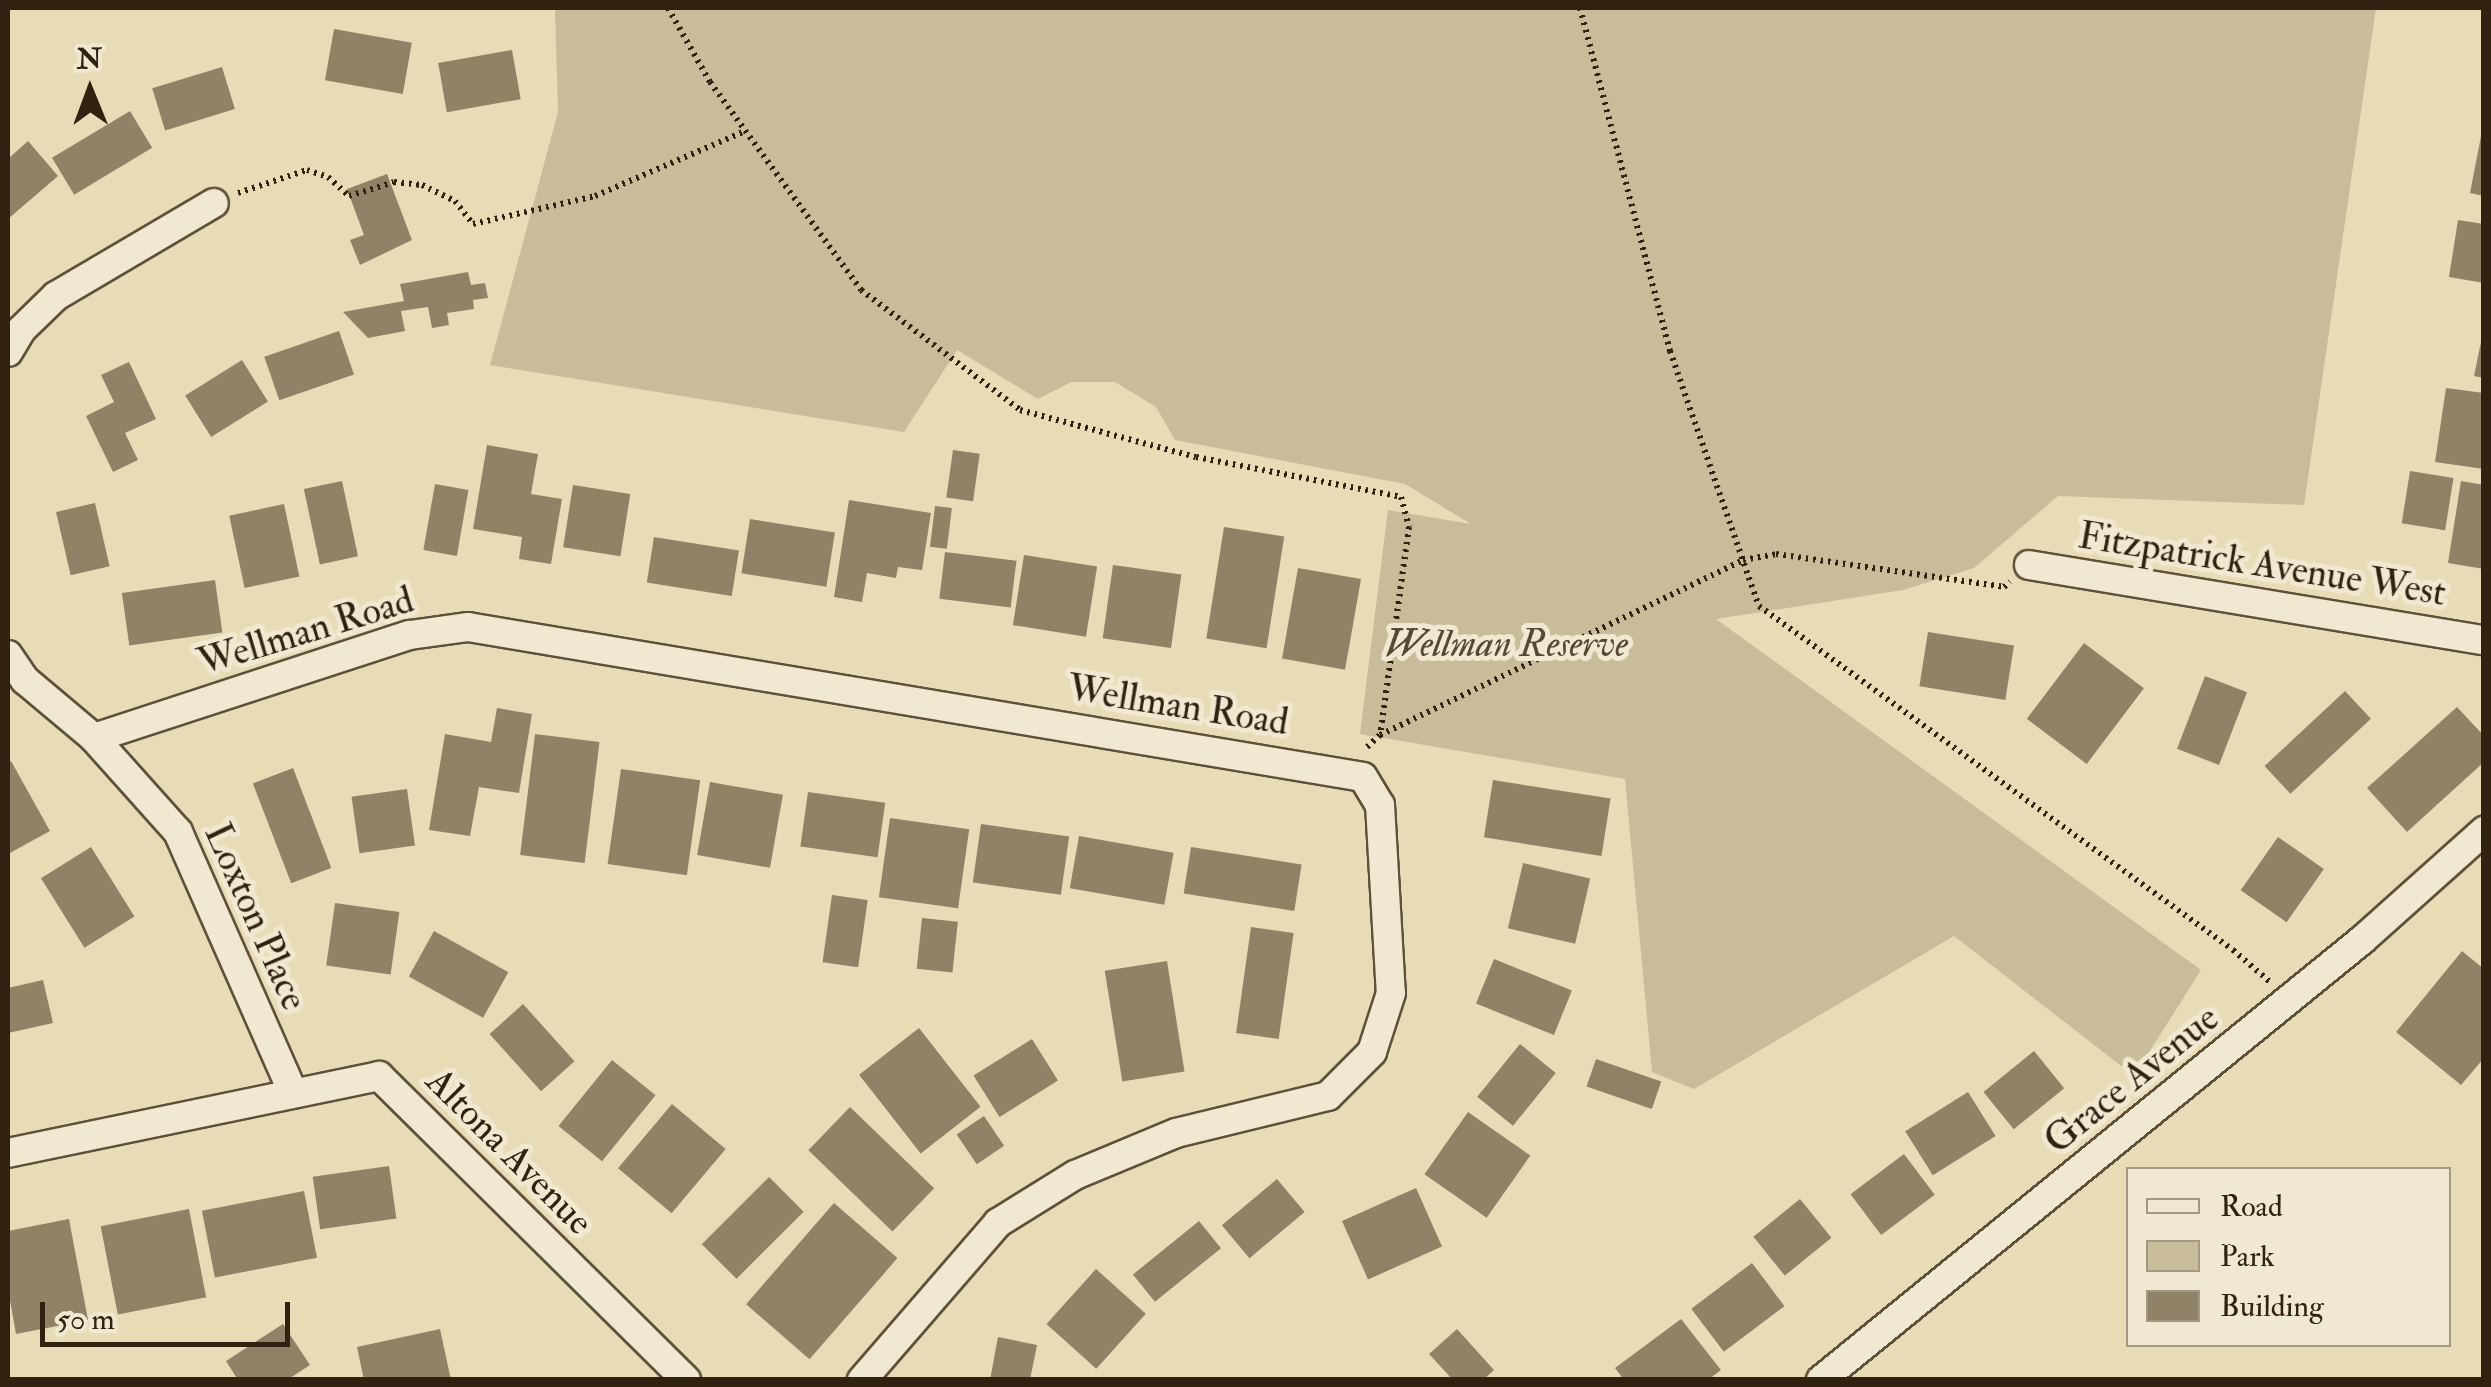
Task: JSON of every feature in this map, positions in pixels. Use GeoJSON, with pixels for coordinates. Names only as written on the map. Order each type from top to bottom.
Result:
{"type":"FeatureCollection","features":[{"type":"Feature","properties":{"kind":"street"},"geometry":{"type":"LineString","coordinates":[[8,352],[21,330],[56,296],[214,204]]}},
{"type":"Feature","properties":{"kind":"street","name":"Fitzpatrick Avenue West"},"geometry":{"type":"LineString","coordinates":[[2029,565],[2484,640]]}},
{"type":"Feature","properties":{"kind":"street","name":"Wellman Road"},"geometry":{"type":"LineString","coordinates":[[94,738],[410,634],[468,627],[1347,771]]}},
{"type":"Feature","properties":{"kind":"street","name":"Loxton Place"},"geometry":{"type":"LineString","coordinates":[[8,655],[25,680],[94,738],[178,832],[292,1093]]}},
{"type":"Feature","properties":{"kind":"street"},"geometry":{"type":"LineString","coordinates":[[862,1380],[998,1223],[1075,1175],[1176,1133],[1328,1096],[1372,1052],[1391,993],[1380,805],[1363,777],[1347,771]]}},
{"type":"Feature","properties":{"kind":"street","name":"Grace Avenue"},"geometry":{"type":"LineString","coordinates":[[1821,1380],[2290,999],[2484,831]]}},
{"type":"Feature","properties":{"kind":"street","name":"Altona Avenue"},"geometry":{"type":"LineString","coordinates":[[8,1152],[379,1076],[686,1380]]}},
{"type":"Feature","properties":{"kind":"path"},"geometry":{"type":"LineString","coordinates":[[668,8],[710,82],[861,290],[1020,410],[1196,457],[1401,497],[1409,528],[1380,735]]}},
{"type":"Feature","properties":{"kind":"path"},"geometry":{"type":"LineString","coordinates":[[1580,8],[1670,351],[1758,606],[2234,950],[2290,999]]}},
{"type":"Feature","properties":{"kind":"path"},"geometry":{"type":"LineString","coordinates":[[214,204],[307,170],[328,177],[350,196],[394,182],[422,186],[456,201],[473,224],[596,196],[745,131]]}},
{"type":"Feature","properties":{"kind":"path"},"geometry":{"type":"LineString","coordinates":[[1347,771],[1380,735],[1742,560],[1776,554],[2004,587],[2029,565]]}},
{"type":"Feature","properties":{"kind":"green space","name":"Wellman Reserve"},"geometry":{"type":"Polygon","coordinates":[[[555,8],[2376,8],[2304,505],[2058,496],[1974,568],[1903,590],[1716,619],[2201,970],[2134,1076],[1954,936],[1694,1089],[1652,1072],[1625,779],[1360,734],[1388,510],[1471,524],[1405,484],[1175,440],[1156,407],[1115,382],[1071,382],[1038,399],[957,350],[904,432],[490,365],[558,112],[555,8]]]}},
{"type":"Feature","properties":{"kind":"building"},"geometry":{"type":"Polygon","coordinates":[[[334,29],[412,43],[403,94],[325,80],[334,29]]]}},
{"type":"Feature","properties":{"kind":"building"},"geometry":{"type":"Polygon","coordinates":[[[512,50],[521,99],[447,112],[438,63],[512,50]]]}},
{"type":"Feature","properties":{"kind":"building"},"geometry":{"type":"Polygon","coordinates":[[[222,67],[235,109],[165,130],[152,88],[222,67]]]}},
{"type":"Feature","properties":{"kind":"building"},"geometry":{"type":"Polygon","coordinates":[[[130,111],[152,148],[74,195],[52,158],[130,111]]]}},
{"type":"Feature","properties":{"kind":"building"},"geometry":{"type":"Polygon","coordinates":[[[2484,131],[2484,196],[2470,193],[2484,131]]]}},
{"type":"Feature","properties":{"kind":"building"},"geometry":{"type":"Polygon","coordinates":[[[28,141],[58,176],[8,219],[8,159],[28,141]]]}},
{"type":"Feature","properties":{"kind":"building"},"geometry":{"type":"Polygon","coordinates":[[[387,174],[412,240],[360,265],[350,240],[364,235],[347,189],[387,174]]]}},
{"type":"Feature","properties":{"kind":"building"},"geometry":{"type":"Polygon","coordinates":[[[2458,220],[2484,224],[2484,283],[2449,277],[2458,220]]]}},
{"type":"Feature","properties":{"kind":"building"},"geometry":{"type":"Polygon","coordinates":[[[468,272],[471,285],[485,283],[488,298],[473,300],[474,309],[447,313],[449,325],[432,328],[428,307],[401,311],[405,331],[368,338],[343,312],[404,301],[400,284],[468,272]]]}},
{"type":"Feature","properties":{"kind":"building"},"geometry":{"type":"Polygon","coordinates":[[[339,331],[354,374],[279,400],[264,357],[339,331]]]}},
{"type":"Feature","properties":{"kind":"building"},"geometry":{"type":"Polygon","coordinates":[[[2484,337],[2484,378],[2474,376],[2484,337]]]}},
{"type":"Feature","properties":{"kind":"building"},"geometry":{"type":"Polygon","coordinates":[[[242,360],[268,402],[211,437],[185,396],[242,360]]]}},
{"type":"Feature","properties":{"kind":"building"},"geometry":{"type":"Polygon","coordinates":[[[129,362],[156,419],[125,433],[138,460],[113,472],[86,416],[114,402],[101,375],[129,362]]]}},
{"type":"Feature","properties":{"kind":"building"},"geometry":{"type":"Polygon","coordinates":[[[2446,388],[2484,393],[2484,469],[2435,462],[2446,388]]]}},
{"type":"Feature","properties":{"kind":"building"},"geometry":{"type":"Polygon","coordinates":[[[487,445],[538,454],[531,494],[562,499],[551,564],[519,559],[522,537],[473,529],[487,445]]]}},
{"type":"Feature","properties":{"kind":"building"},"geometry":{"type":"Polygon","coordinates":[[[953,450],[980,454],[973,501],[946,498],[953,450]]]}},
{"type":"Feature","properties":{"kind":"building"},"geometry":{"type":"Polygon","coordinates":[[[2410,471],[2453,478],[2445,530],[2402,523],[2410,471]]]}},
{"type":"Feature","properties":{"kind":"building"},"geometry":{"type":"Polygon","coordinates":[[[342,481],[358,556],[320,564],[304,489],[342,481]]]}},
{"type":"Feature","properties":{"kind":"building"},"geometry":{"type":"Polygon","coordinates":[[[2461,481],[2484,485],[2484,569],[2448,563],[2461,481]]]}},
{"type":"Feature","properties":{"kind":"building"},"geometry":{"type":"Polygon","coordinates":[[[435,484],[468,490],[457,556],[423,550],[435,484]]]}},
{"type":"Feature","properties":{"kind":"building"},"geometry":{"type":"Polygon","coordinates":[[[573,485],[630,494],[620,556],[563,547],[573,485]]]}},
{"type":"Feature","properties":{"kind":"building"},"geometry":{"type":"Polygon","coordinates":[[[849,500],[931,513],[922,570],[898,567],[896,578],[867,573],[862,602],[834,597],[849,500]]]}},
{"type":"Feature","properties":{"kind":"building"},"geometry":{"type":"Polygon","coordinates":[[[95,503],[110,566],[71,575],[56,512],[95,503]]]}},
{"type":"Feature","properties":{"kind":"building"},"geometry":{"type":"Polygon","coordinates":[[[284,504],[299,576],[245,588],[229,516],[284,504]]]}},
{"type":"Feature","properties":{"kind":"building"},"geometry":{"type":"Polygon","coordinates":[[[935,506],[952,508],[947,549],[930,547],[935,506]]]}},
{"type":"Feature","properties":{"kind":"building"},"geometry":{"type":"Polygon","coordinates":[[[750,519],[835,532],[826,587],[741,573],[750,519]]]}},
{"type":"Feature","properties":{"kind":"building"},"geometry":{"type":"Polygon","coordinates":[[[1224,527],[1284,537],[1267,648],[1206,639],[1224,527]]]}},
{"type":"Feature","properties":{"kind":"building"},"geometry":{"type":"Polygon","coordinates":[[[654,537],[739,550],[732,596],[647,582],[654,537]]]}},
{"type":"Feature","properties":{"kind":"building"},"geometry":{"type":"Polygon","coordinates":[[[945,552],[1016,561],[1011,607],[939,599],[945,552]]]}},
{"type":"Feature","properties":{"kind":"building"},"geometry":{"type":"Polygon","coordinates":[[[1024,555],[1097,567],[1086,637],[1013,625],[1024,555]]]}},
{"type":"Feature","properties":{"kind":"building"},"geometry":{"type":"Polygon","coordinates":[[[1113,565],[1181,575],[1171,648],[1103,638],[1113,565]]]}},
{"type":"Feature","properties":{"kind":"building"},"geometry":{"type":"Polygon","coordinates":[[[1298,568],[1361,579],[1345,670],[1282,659],[1298,568]]]}},
{"type":"Feature","properties":{"kind":"building"},"geometry":{"type":"Polygon","coordinates":[[[215,580],[222,632],[129,646],[122,593],[215,580]]]}},
{"type":"Feature","properties":{"kind":"building"},"geometry":{"type":"Polygon","coordinates":[[[1928,632],[2014,646],[2005,700],[1919,686],[1928,632]]]}},
{"type":"Feature","properties":{"kind":"building"},"geometry":{"type":"Polygon","coordinates":[[[2084,643],[2144,688],[2087,764],[2027,719],[2084,643]]]}},
{"type":"Feature","properties":{"kind":"building"},"geometry":{"type":"Polygon","coordinates":[[[2205,676],[2247,692],[2219,765],[2177,749],[2205,676]]]}},
{"type":"Feature","properties":{"kind":"building"},"geometry":{"type":"Polygon","coordinates":[[[2345,691],[2371,719],[2290,794],[2265,766],[2345,691]]]}},
{"type":"Feature","properties":{"kind":"building"},"geometry":{"type":"Polygon","coordinates":[[[2457,707],[2484,736],[2484,762],[2407,832],[2367,788],[2457,707]]]}},
{"type":"Feature","properties":{"kind":"building"},"geometry":{"type":"Polygon","coordinates":[[[497,708],[532,714],[519,793],[479,787],[470,836],[429,830],[445,734],[491,742],[497,708]]]}},
{"type":"Feature","properties":{"kind":"building"},"geometry":{"type":"Polygon","coordinates":[[[535,734],[600,742],[585,863],[520,855],[535,734]]]}},
{"type":"Feature","properties":{"kind":"building"},"geometry":{"type":"Polygon","coordinates":[[[11,761],[50,831],[8,854],[8,763],[11,761]]]}},
{"type":"Feature","properties":{"kind":"building"},"geometry":{"type":"Polygon","coordinates":[[[293,768],[331,868],[291,883],[253,783],[293,768]]]}},
{"type":"Feature","properties":{"kind":"building"},"geometry":{"type":"Polygon","coordinates":[[[621,769],[700,780],[687,875],[608,864],[621,769]]]}},
{"type":"Feature","properties":{"kind":"building"},"geometry":{"type":"Polygon","coordinates":[[[1493,780],[1611,799],[1601,856],[1484,837],[1493,780]]]}},
{"type":"Feature","properties":{"kind":"building"},"geometry":{"type":"Polygon","coordinates":[[[710,782],[783,795],[770,868],[697,855],[710,782]]]}},
{"type":"Feature","properties":{"kind":"building"},"geometry":{"type":"Polygon","coordinates":[[[407,789],[415,845],[359,853],[352,797],[407,789]]]}},
{"type":"Feature","properties":{"kind":"building"},"geometry":{"type":"Polygon","coordinates":[[[808,792],[885,803],[878,857],[800,846],[808,792]]]}},
{"type":"Feature","properties":{"kind":"building"},"geometry":{"type":"Polygon","coordinates":[[[890,818],[969,829],[958,908],[879,897],[890,818]]]}},
{"type":"Feature","properties":{"kind":"building"},"geometry":{"type":"Polygon","coordinates":[[[981,824],[1069,836],[1061,895],[973,882],[981,824]]]}},
{"type":"Feature","properties":{"kind":"building"},"geometry":{"type":"Polygon","coordinates":[[[1079,836],[1174,853],[1164,905],[1070,888],[1079,836]]]}},
{"type":"Feature","properties":{"kind":"building"},"geometry":{"type":"Polygon","coordinates":[[[2278,837],[2324,869],[2287,922],[2241,890],[2278,837]]]}},
{"type":"Feature","properties":{"kind":"building"},"geometry":{"type":"Polygon","coordinates":[[[91,847],[134,917],[84,948],[41,878],[91,847]]]}},
{"type":"Feature","properties":{"kind":"building"},"geometry":{"type":"Polygon","coordinates":[[[1191,847],[1302,865],[1294,911],[1184,893],[1191,847]]]}},
{"type":"Feature","properties":{"kind":"building"},"geometry":{"type":"Polygon","coordinates":[[[1523,863],[1590,879],[1575,944],[1508,928],[1523,863]]]}},
{"type":"Feature","properties":{"kind":"building"},"geometry":{"type":"Polygon","coordinates":[[[832,895],[868,900],[858,967],[823,962],[832,895]]]}},
{"type":"Feature","properties":{"kind":"building"},"geometry":{"type":"Polygon","coordinates":[[[335,903],[399,912],[391,974],[326,965],[335,903]]]}},
{"type":"Feature","properties":{"kind":"building"},"geometry":{"type":"Polygon","coordinates":[[[922,918],[958,922],[952,972],[917,969],[922,918]]]}},
{"type":"Feature","properties":{"kind":"building"},"geometry":{"type":"Polygon","coordinates":[[[1251,927],[1294,933],[1279,1039],[1236,1033],[1251,927]]]}},
{"type":"Feature","properties":{"kind":"building"},"geometry":{"type":"Polygon","coordinates":[[[434,931],[508,972],[483,1018],[409,976],[434,931]]]}},
{"type":"Feature","properties":{"kind":"building"},"geometry":{"type":"Polygon","coordinates":[[[2462,951],[2484,969],[2484,1058],[2461,1085],[2396,1032],[2462,951]]]}},
{"type":"Feature","properties":{"kind":"building"},"geometry":{"type":"Polygon","coordinates":[[[1494,959],[1572,990],[1554,1035],[1476,1004],[1494,959]]]}},
{"type":"Feature","properties":{"kind":"building"},"geometry":{"type":"Polygon","coordinates":[[[1167,961],[1185,1072],[1122,1081],[1105,971],[1167,961]]]}},
{"type":"Feature","properties":{"kind":"building"},"geometry":{"type":"Polygon","coordinates":[[[43,980],[53,1023],[8,1033],[8,988],[43,980]]]}},
{"type":"Feature","properties":{"kind":"building"},"geometry":{"type":"Polygon","coordinates":[[[523,1004],[575,1061],[541,1091],[490,1034],[523,1004]]]}},
{"type":"Feature","properties":{"kind":"building"},"geometry":{"type":"Polygon","coordinates":[[[919,1028],[981,1107],[921,1154],[859,1075],[919,1028]]]}},
{"type":"Feature","properties":{"kind":"building"},"geometry":{"type":"Polygon","coordinates":[[[1032,1039],[1058,1081],[999,1117],[973,1076],[1032,1039]]]}},
{"type":"Feature","properties":{"kind":"building"},"geometry":{"type":"Polygon","coordinates":[[[1520,1044],[1556,1073],[1513,1126],[1477,1097],[1520,1044]]]}},
{"type":"Feature","properties":{"kind":"building"},"geometry":{"type":"Polygon","coordinates":[[[2034,1051],[2064,1088],[2014,1129],[1983,1092],[2034,1051]]]}},
{"type":"Feature","properties":{"kind":"building"},"geometry":{"type":"Polygon","coordinates":[[[1596,1059],[1661,1081],[1652,1109],[1587,1086],[1596,1059]]]}},
{"type":"Feature","properties":{"kind":"building"},"geometry":{"type":"Polygon","coordinates":[[[612,1060],[656,1095],[602,1161],[559,1126],[612,1060]]]}},
{"type":"Feature","properties":{"kind":"building"},"geometry":{"type":"Polygon","coordinates":[[[1968,1092],[1996,1136],[1933,1175],[1905,1131],[1968,1092]]]}},
{"type":"Feature","properties":{"kind":"building"},"geometry":{"type":"Polygon","coordinates":[[[672,1104],[726,1149],[672,1213],[618,1168],[672,1104]]]}},
{"type":"Feature","properties":{"kind":"building"},"geometry":{"type":"Polygon","coordinates":[[[850,1107],[934,1188],[892,1231],[808,1150],[850,1107]]]}},
{"type":"Feature","properties":{"kind":"building"},"geometry":{"type":"Polygon","coordinates":[[[1468,1112],[1530,1156],[1487,1218],[1424,1174],[1468,1112]]]}},
{"type":"Feature","properties":{"kind":"building"},"geometry":{"type":"Polygon","coordinates":[[[984,1116],[1004,1146],[977,1164],[957,1134],[984,1116]]]}},
{"type":"Feature","properties":{"kind":"building"},"geometry":{"type":"Polygon","coordinates":[[[1904,1154],[1935,1195],[1881,1235],[1850,1194],[1904,1154]]]}},
{"type":"Feature","properties":{"kind":"building"},"geometry":{"type":"Polygon","coordinates":[[[389,1166],[396,1218],[320,1229],[313,1177],[389,1166]]]}},
{"type":"Feature","properties":{"kind":"building"},"geometry":{"type":"Polygon","coordinates":[[[769,1177],[804,1212],[736,1279],[702,1244],[769,1177]]]}},
{"type":"Feature","properties":{"kind":"building"},"geometry":{"type":"Polygon","coordinates":[[[1277,1179],[1305,1212],[1249,1258],[1222,1225],[1277,1179]]]}},
{"type":"Feature","properties":{"kind":"building"},"geometry":{"type":"Polygon","coordinates":[[[1416,1188],[1442,1246],[1368,1279],[1342,1221],[1416,1188]]]}},
{"type":"Feature","properties":{"kind":"building"},"geometry":{"type":"Polygon","coordinates":[[[304,1191],[317,1258],[215,1278],[202,1211],[304,1191]]]}},
{"type":"Feature","properties":{"kind":"building"},"geometry":{"type":"Polygon","coordinates":[[[1800,1199],[1831,1238],[1785,1276],[1753,1237],[1800,1199]]]}},
{"type":"Feature","properties":{"kind":"building"},"geometry":{"type":"Polygon","coordinates":[[[834,1203],[897,1258],[809,1359],[746,1304],[834,1203]]]}},
{"type":"Feature","properties":{"kind":"building"},"geometry":{"type":"Polygon","coordinates":[[[189,1209],[206,1297],[118,1315],[101,1226],[189,1209]]]}},
{"type":"Feature","properties":{"kind":"building"},"geometry":{"type":"Polygon","coordinates":[[[69,1219],[88,1320],[16,1334],[8,1289],[8,1231],[69,1219]]]}},
{"type":"Feature","properties":{"kind":"building"},"geometry":{"type":"Polygon","coordinates":[[[1199,1221],[1221,1248],[1155,1302],[1133,1274],[1199,1221]]]}},
{"type":"Feature","properties":{"kind":"building"},"geometry":{"type":"Polygon","coordinates":[[[1752,1263],[1784,1306],[1724,1352],[1691,1309],[1752,1263]]]}},
{"type":"Feature","properties":{"kind":"building"},"geometry":{"type":"Polygon","coordinates":[[[1096,1269],[1146,1314],[1096,1369],[1046,1324],[1096,1269]]]}},
{"type":"Feature","properties":{"kind":"building"},"geometry":{"type":"Polygon","coordinates":[[[1681,1319],[1721,1370],[1708,1380],[1624,1380],[1615,1368],[1681,1319]]]}},
{"type":"Feature","properties":{"kind":"building"},"geometry":{"type":"Polygon","coordinates":[[[283,1324],[310,1365],[287,1380],[238,1380],[226,1361],[283,1324]]]}},
{"type":"Feature","properties":{"kind":"building"},"geometry":{"type":"Polygon","coordinates":[[[440,1329],[451,1380],[364,1380],[357,1347],[440,1329]]]}},
{"type":"Feature","properties":{"kind":"building"},"geometry":{"type":"Polygon","coordinates":[[[1457,1329],[1494,1370],[1483,1380],[1453,1380],[1429,1354],[1457,1329]]]}},
{"type":"Feature","properties":{"kind":"building"},"geometry":{"type":"Polygon","coordinates":[[[998,1337],[1037,1345],[1030,1380],[990,1380],[998,1337]]]}}]}
